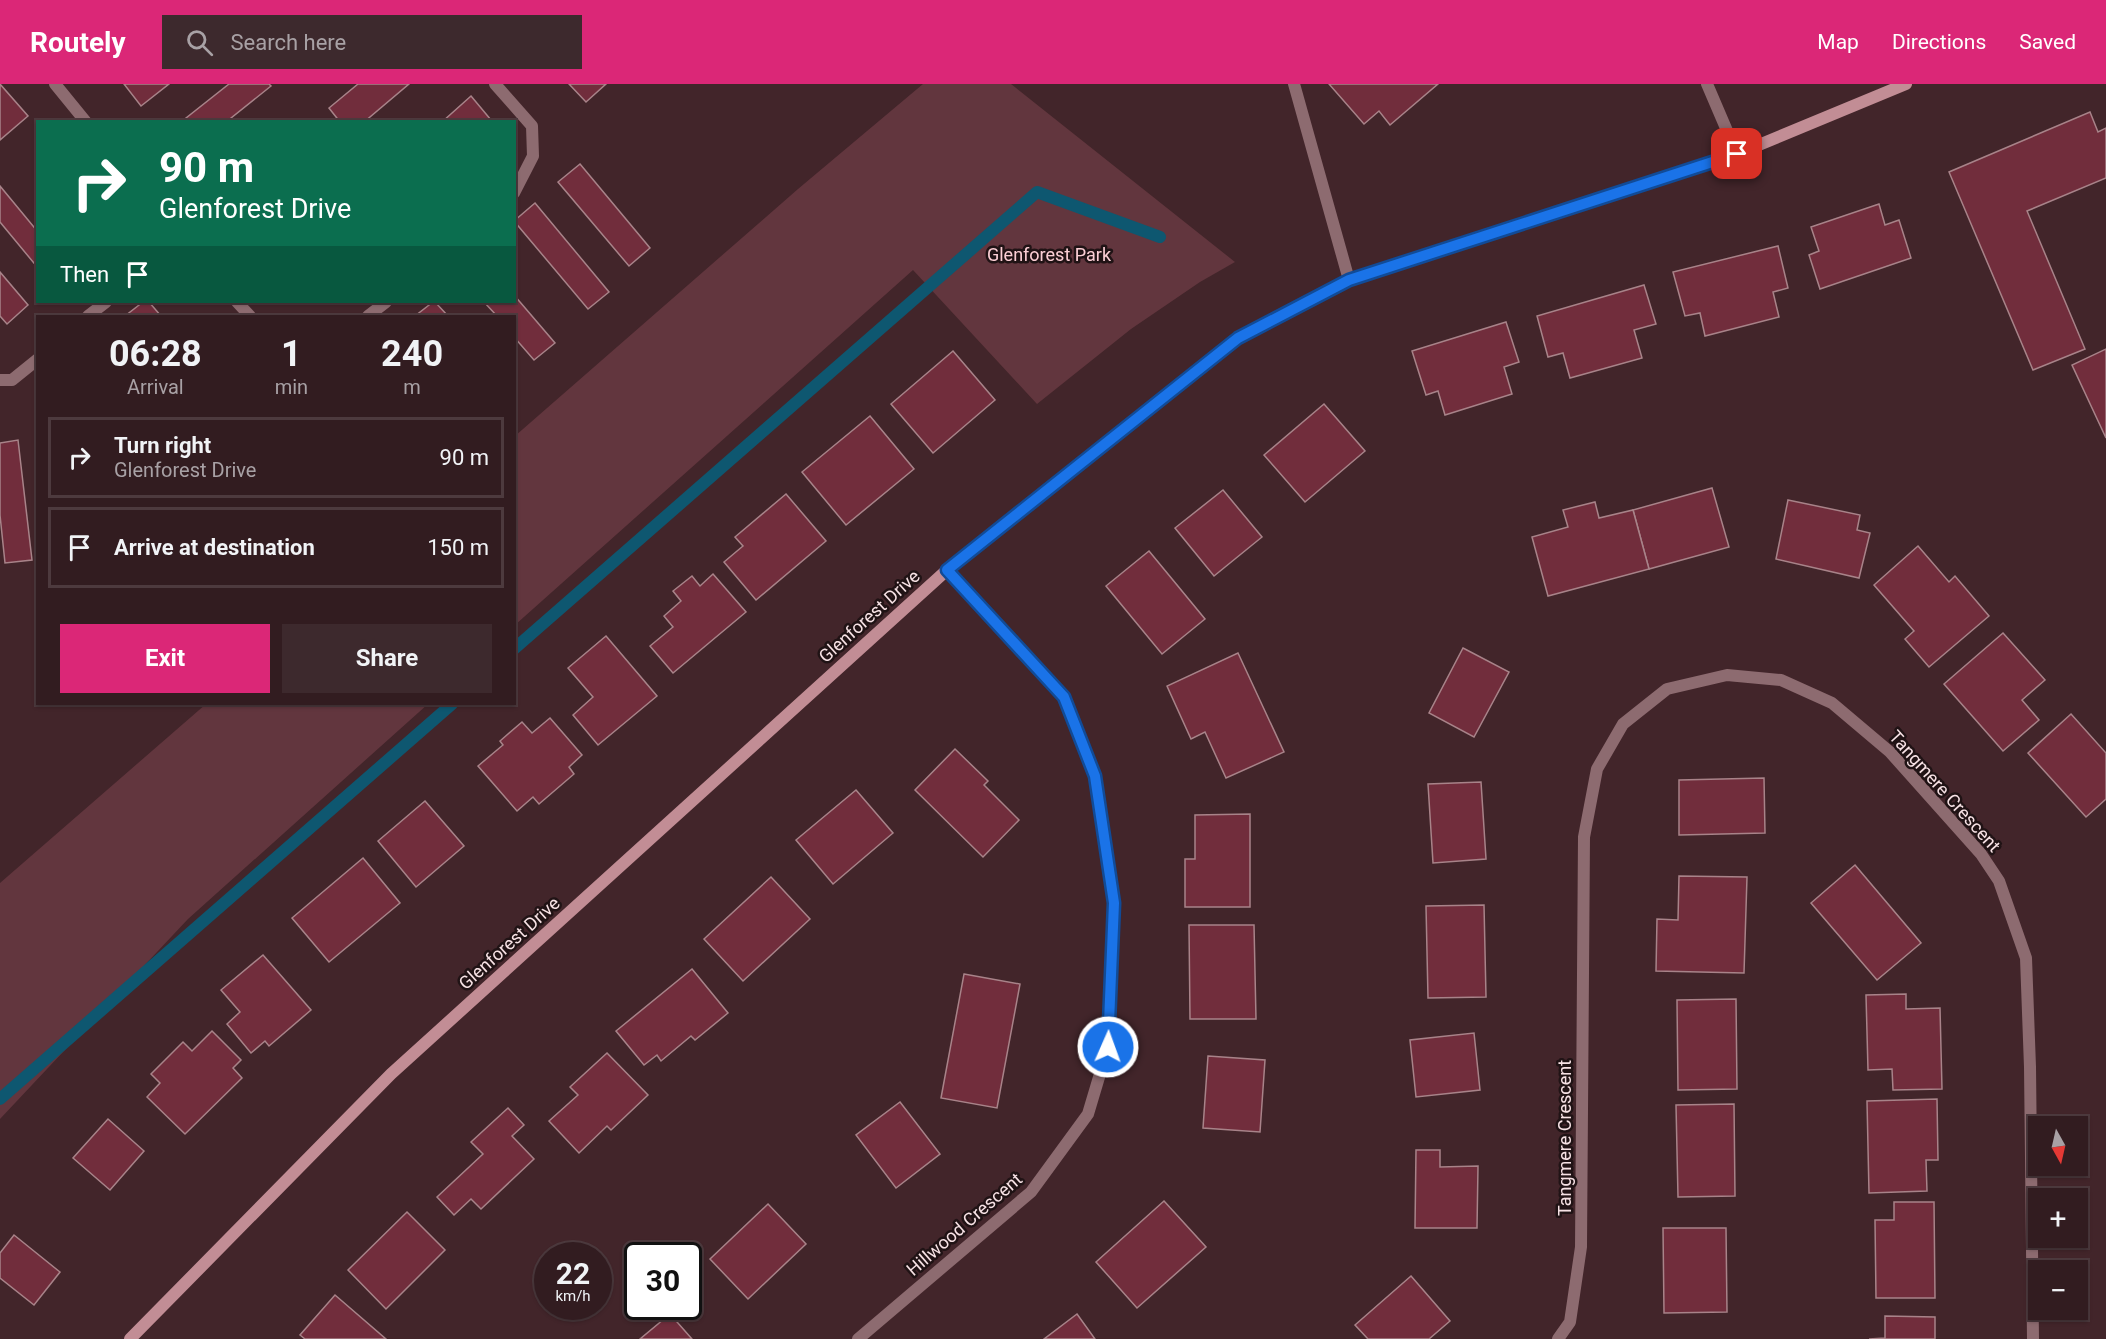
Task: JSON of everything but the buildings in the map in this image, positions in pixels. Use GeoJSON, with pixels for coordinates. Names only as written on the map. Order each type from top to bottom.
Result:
{"type":"FeatureCollection","features":[{"type":"Feature","properties":{"kind":"street"},"geometry":{"type":"LineString","coordinates":[[55,84],[84,120]]}},
{"type":"Feature","properties":{"kind":"street"},"geometry":{"type":"LineString","coordinates":[[495,84],[532,126],[533,156],[516,189]]}},
{"type":"Feature","properties":{"kind":"street"},"geometry":{"type":"LineString","coordinates":[[1294,84],[1349,280]]}},
{"type":"Feature","properties":{"kind":"street"},"geometry":{"type":"LineString","coordinates":[[1707,84],[1737,154]]}},
{"type":"Feature","properties":{"kind":"street","name":"Glenforest Drive"},"geometry":{"type":"LineString","coordinates":[[130,1339],[391,1074],[947,570],[1238,338],[1349,280],[1737,154],[1906,84]]}},
{"type":"Feature","properties":{"kind":"street"},"geometry":{"type":"LineString","coordinates":[[89,315],[105,303]]}},
{"type":"Feature","properties":{"kind":"street"},"geometry":{"type":"LineString","coordinates":[[238,303],[249,315]]}},
{"type":"Feature","properties":{"kind":"street"},"geometry":{"type":"LineString","coordinates":[[369,315],[385,303]]}},
{"type":"Feature","properties":{"kind":"street"},"geometry":{"type":"LineString","coordinates":[[0,380],[12,380],[36,361]]}},
{"type":"Feature","properties":{"kind":"street","name":"Hillwood Crescent"},"geometry":{"type":"LineString","coordinates":[[858,1339],[1031,1192],[1088,1114],[1108,1047],[1114,903],[1095,776],[1064,697],[947,570]]}},
{"type":"Feature","properties":{"kind":"street","name":"Tangmere Crescent"},"geometry":{"type":"LineString","coordinates":[[1558,1339],[1570,1322],[1581,1247],[1584,837],[1597,769],[1623,724],[1666,689],[1727,675],[1781,680],[1832,703],[1890,752],[1981,854],[1999,881],[2026,958],[2030,1067],[2033,1339]]}},
{"type":"Feature","properties":{"kind":"green space","name":"Glenforest Park"},"geometry":{"type":"Polygon","coordinates":[[[923,84],[1011,84],[1235,262],[1200,282],[1131,329],[1037,404],[913,270],[516,624],[516,435],[798,189],[923,84]]]}},
{"type":"Feature","properties":{"kind":"green space"},"geometry":{"type":"Polygon","coordinates":[[[205,705],[427,705],[188,919],[0,1119],[0,883],[205,705]]]}},
{"type":"Feature","properties":{"kind":"waterway"},"geometry":{"type":"LineString","coordinates":[[516,647],[1037,192],[1160,237]]}},
{"type":"Feature","properties":{"kind":"waterway"},"geometry":{"type":"LineString","coordinates":[[0,1099],[451,705]]}},
{"type":"Feature","properties":{"kind":"route"},"geometry":{"type":"LineString","coordinates":[[1108,1047],[1114,903],[1095,776],[1064,697],[947,570],[1238,338],[1256,328],[1349,280],[1737,154]]}}]}
